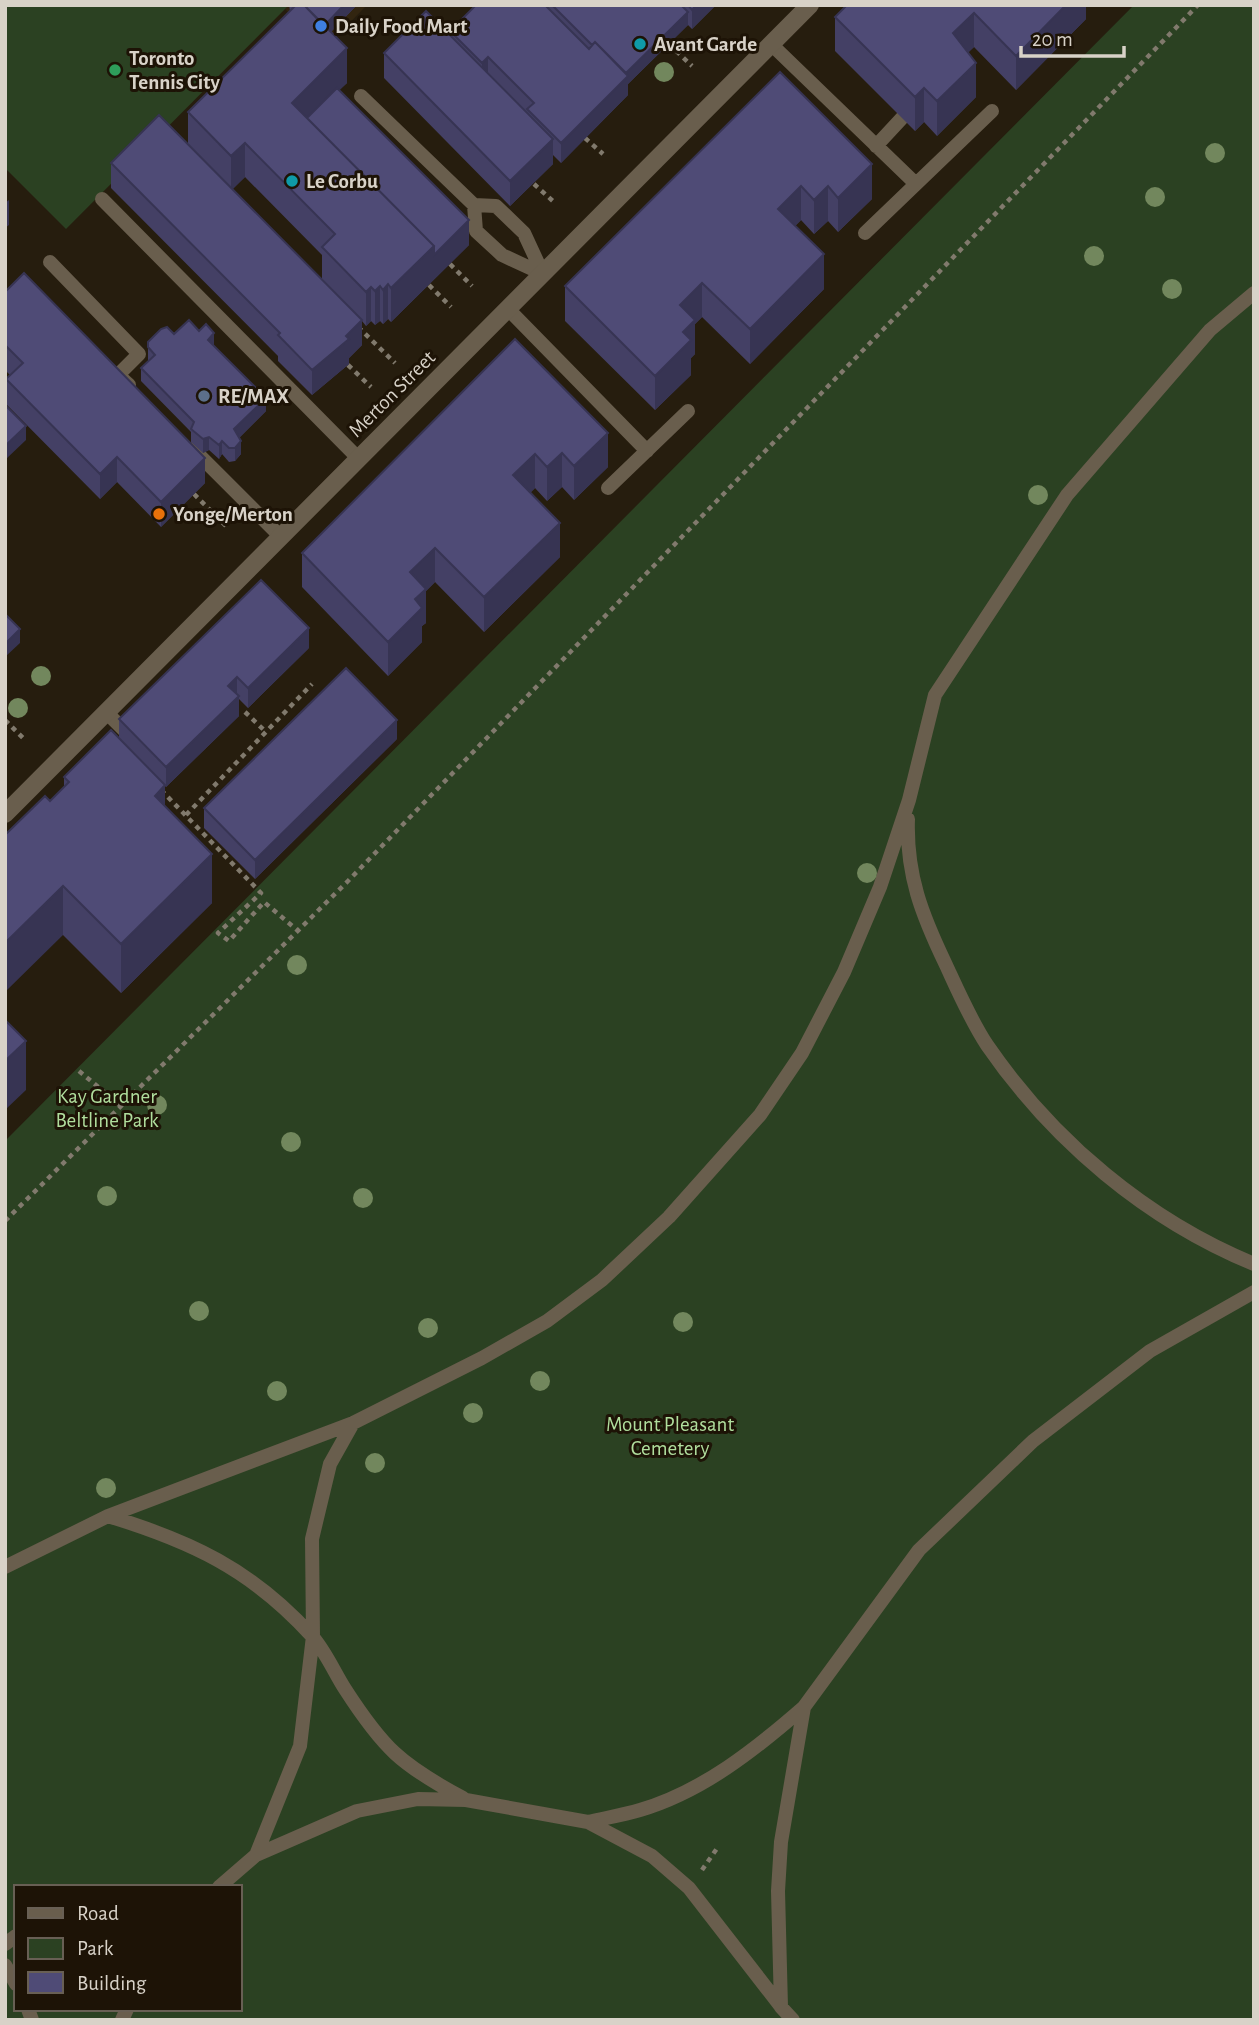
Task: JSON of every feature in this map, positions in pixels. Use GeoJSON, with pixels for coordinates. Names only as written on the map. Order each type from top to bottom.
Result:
{"type":"FeatureCollection","features":[{"type":"Feature","properties":{"kind":"street","name":"Merton Street"},"geometry":{"type":"LineString","coordinates":[[5,814],[810,5]]}},
{"type":"Feature","properties":{"kind":"lane"},"geometry":{"type":"LineString","coordinates":[[772,45],[916,184]]}},
{"type":"Feature","properties":{"kind":"lane"},"geometry":{"type":"LineString","coordinates":[[361,96],[474,205],[496,206],[524,233],[543,274]]}},
{"type":"Feature","properties":{"kind":"lane"},"geometry":{"type":"LineString","coordinates":[[864,233],[992,111]]}},
{"type":"Feature","properties":{"kind":"lane"},"geometry":{"type":"LineString","coordinates":[[876,146],[902,118]]}},
{"type":"Feature","properties":{"kind":"lane"},"geometry":{"type":"LineString","coordinates":[[102,199],[359,459]]}},
{"type":"Feature","properties":{"kind":"lane"},"geometry":{"type":"LineString","coordinates":[[474,205],[476,231],[502,255],[543,274]]}},
{"type":"Feature","properties":{"kind":"lane"},"geometry":{"type":"LineString","coordinates":[[50,262],[139,354],[118,374],[137,394]]}},
{"type":"Feature","properties":{"kind":"lane"},"geometry":{"type":"LineString","coordinates":[[5,1567],[108,1516],[353,1423],[482,1359],[547,1321],[602,1280],[715,1169],[760,1115],[802,1053],[844,972],[880,887],[909,800],[935,695],[1067,495],[1210,330],[1254,293]]}},
{"type":"Feature","properties":{"kind":"lane"},"geometry":{"type":"LineString","coordinates":[[509,310],[647,450]]}},
{"type":"Feature","properties":{"kind":"lane"},"geometry":{"type":"LineString","coordinates":[[608,488],[688,411]]}},
{"type":"Feature","properties":{"kind":"lane"},"geometry":{"type":"LineString","coordinates":[[185,441],[281,537]]}},
{"type":"Feature","properties":{"kind":"lane"},"geometry":{"type":"LineString","coordinates":[[106,712],[126,733]]}},
{"type":"Feature","properties":{"kind":"lane"},"geometry":{"type":"LineString","coordinates":[[909,800],[907,854],[921,912],[987,1044],[1039,1108],[1103,1173],[1165,1220],[1254,1264]]}},
{"type":"Feature","properties":{"kind":"lane"},"geometry":{"type":"LineString","coordinates":[[588,1822],[641,1810],[705,1781],[772,1735],[804,1707],[919,1550],[1033,1441],[1150,1351],[1254,1292]]}},
{"type":"Feature","properties":{"kind":"lane"},"geometry":{"type":"LineString","coordinates":[[256,1855],[300,1746],[313,1636],[312,1539],[330,1464],[353,1423]]}},
{"type":"Feature","properties":{"kind":"lane"},"geometry":{"type":"LineString","coordinates":[[108,1516],[171,1535],[235,1569],[313,1636],[361,1714],[396,1758],[466,1800]]}},
{"type":"Feature","properties":{"kind":"lane"},"geometry":{"type":"LineString","coordinates":[[783,2013],[778,1891],[781,1842],[804,1707]]}},
{"type":"Feature","properties":{"kind":"lane"},"geometry":{"type":"LineString","coordinates":[[221,1885],[256,1855],[330,1821],[388,1802],[418,1799],[466,1800],[588,1822],[652,1856],[689,1888],[783,2013],[793,2020]]}},
{"type":"Feature","properties":{"kind":"path"},"geometry":{"type":"LineString","coordinates":[[5,1222],[297,930],[1199,5]]}},
{"type":"Feature","properties":{"kind":"path"},"geometry":{"type":"LineString","coordinates":[[669,44],[692,66]]}},
{"type":"Feature","properties":{"kind":"path"},"geometry":{"type":"LineString","coordinates":[[585,138],[603,154]]}},
{"type":"Feature","properties":{"kind":"path"},"geometry":{"type":"LineString","coordinates":[[534,184],[555,203]]}},
{"type":"Feature","properties":{"kind":"path"},"geometry":{"type":"LineString","coordinates":[[450,264],[472,286]]}},
{"type":"Feature","properties":{"kind":"path"},"geometry":{"type":"LineString","coordinates":[[429,285],[451,306]]}},
{"type":"Feature","properties":{"kind":"path"},"geometry":{"type":"LineString","coordinates":[[349,318],[395,363]]}},
{"type":"Feature","properties":{"kind":"path"},"geometry":{"type":"LineString","coordinates":[[348,365],[371,387]]}},
{"type":"Feature","properties":{"kind":"path"},"geometry":{"type":"LineString","coordinates":[[194,494],[229,529]]}},
{"type":"Feature","properties":{"kind":"path"},"geometry":{"type":"LineString","coordinates":[[186,815],[313,684]]}},
{"type":"Feature","properties":{"kind":"path"},"geometry":{"type":"LineString","coordinates":[[245,712],[266,732]]}},
{"type":"Feature","properties":{"kind":"path"},"geometry":{"type":"LineString","coordinates":[[5,720],[23,738]]}},
{"type":"Feature","properties":{"kind":"path"},"geometry":{"type":"LineString","coordinates":[[159,787],[261,893],[218,933],[229,941],[264,902],[297,930]]}},
{"type":"Feature","properties":{"kind":"path"},"geometry":{"type":"LineString","coordinates":[[79,1070],[121,1106]]}},
{"type":"Feature","properties":{"kind":"shaded area","name":"Daily Food Mart"},"geometry":{"type":"Polygon","coordinates":[[[289,5],[367,5],[325,48],[285,9],[289,5]]]}},
{"type":"Feature","properties":{"kind":"green space","name":"Toronto Tennis City"},"geometry":{"type":"Polygon","coordinates":[[[5,5],[289,5],[66,229],[5,168],[5,5]]]}},
{"type":"Feature","properties":{"kind":"green space","name":"Mount Pleasant Cemetery"},"geometry":{"type":"Polygon","coordinates":[[[1134,5],[1254,5],[1254,2020],[5,2020],[5,1141],[1134,5]]]}},
{"type":"Feature","properties":{"kind":"building","name":"Le Corbu"},"geometry":{"type":"Polygon","coordinates":[[[296,5],[304,5],[347,48],[292,103],[434,246],[391,288],[388,284],[383,290],[380,286],[375,291],[371,287],[366,292],[322,247],[335,234],[245,143],[231,156],[188,112],[296,5]]]}},
{"type":"Feature","properties":{"kind":"building"},"geometry":{"type":"Polygon","coordinates":[[[304,5],[344,5],[324,26],[304,5]]]}},
{"type":"Feature","properties":{"kind":"building"},"geometry":{"type":"Polygon","coordinates":[[[476,5],[545,5],[589,49],[595,42],[628,76],[561,143],[527,109],[534,103],[488,57],[482,63],[450,31],[476,5]]]}},
{"type":"Feature","properties":{"kind":"building"},"geometry":{"type":"Polygon","coordinates":[[[552,5],[681,5],[688,12],[626,73],[595,42],[592,45],[552,5]]]}},
{"type":"Feature","properties":{"kind":"building"},"geometry":{"type":"Polygon","coordinates":[[[847,5],[1066,5],[1016,56],[974,13],[953,33],[976,63],[937,101],[924,88],[915,97],[835,17],[847,5]]]}},
{"type":"Feature","properties":{"kind":"building"},"geometry":{"type":"Polygon","coordinates":[[[426,11],[553,139],[510,181],[384,53],[426,11]]]}},
{"type":"Feature","properties":{"kind":"building"},"geometry":{"type":"Polygon","coordinates":[[[780,72],[872,164],[838,198],[828,186],[814,200],[801,186],[778,209],[824,254],[750,329],[702,283],[680,305],[695,320],[683,332],[691,340],[655,376],[565,286],[780,72]]]}},
{"type":"Feature","properties":{"kind":"building"},"geometry":{"type":"Polygon","coordinates":[[[337,88],[469,220],[434,255],[434,246],[307,118],[337,88]]]}},
{"type":"Feature","properties":{"kind":"building"},"geometry":{"type":"Polygon","coordinates":[[[159,115],[362,320],[346,336],[349,339],[312,370],[278,335],[280,333],[111,163],[159,115]]]}},
{"type":"Feature","properties":{"kind":"building"},"geometry":{"type":"Polygon","coordinates":[[[24,273],[205,458],[161,502],[117,457],[100,474],[6,379],[23,363],[5,345],[5,292],[24,273]]]}},
{"type":"Feature","properties":{"kind":"building","name":"RE/MAX"},"geometry":{"type":"Polygon","coordinates":[[[189,320],[199,331],[206,324],[214,333],[208,340],[266,398],[234,429],[241,441],[235,448],[229,448],[222,441],[219,445],[209,437],[203,439],[191,429],[194,422],[141,368],[155,355],[148,347],[148,342],[161,329],[167,327],[174,334],[189,320]]]}},
{"type":"Feature","properties":{"kind":"building"},"geometry":{"type":"Polygon","coordinates":[[[515,339],[608,433],[574,466],[562,453],[547,467],[535,454],[513,475],[560,523],[484,597],[435,548],[410,572],[426,589],[415,599],[422,608],[388,642],[302,553],[515,339]]]}},
{"type":"Feature","properties":{"kind":"building"},"geometry":{"type":"Polygon","coordinates":[[[5,405],[26,426],[5,446],[5,405]]]}},
{"type":"Feature","properties":{"kind":"building"},"geometry":{"type":"Polygon","coordinates":[[[261,580],[309,628],[248,688],[237,677],[228,686],[239,696],[166,767],[119,719],[261,580]]]}},
{"type":"Feature","properties":{"kind":"building"},"geometry":{"type":"Polygon","coordinates":[[[5,614],[20,629],[5,644],[5,614]]]}},
{"type":"Feature","properties":{"kind":"building"},"geometry":{"type":"Polygon","coordinates":[[[346,668],[397,720],[255,860],[204,808],[346,668]]]}},
{"type":"Feature","properties":{"kind":"building"},"geometry":{"type":"Polygon","coordinates":[[[111,730],[165,785],[155,796],[212,854],[121,944],[63,886],[5,943],[5,835],[45,796],[50,801],[69,782],[64,777],[111,730]]]}},
{"type":"Feature","properties":{"kind":"building"},"geometry":{"type":"Polygon","coordinates":[[[5,1020],[26,1041],[5,1061],[5,1020]]]}},
{"type":"Feature","properties":{"kind":"place","name":"Daily Food Mart"},"geometry":{"type":"Point","coordinates":[321,26]}},
{"type":"Feature","properties":{"kind":"place","name":"Avant Garde"},"geometry":{"type":"Point","coordinates":[640,44]}},
{"type":"Feature","properties":{"kind":"place","name":"Toronto Tennis City"},"geometry":{"type":"Point","coordinates":[115,70]}},
{"type":"Feature","properties":{"kind":"place","name":"Le Corbu"},"geometry":{"type":"Point","coordinates":[292,181]}},
{"type":"Feature","properties":{"kind":"place","name":"RE/MAX"},"geometry":{"type":"Point","coordinates":[204,396]}},
{"type":"Feature","properties":{"kind":"place","name":"Yonge/Merton"},"geometry":{"type":"Point","coordinates":[159,514]}},
{"type":"Feature","properties":{"kind":"park label","name":"Kay Gardner Beltline Park"},"geometry":{"type":"Point","coordinates":[107,1108]}}]}
